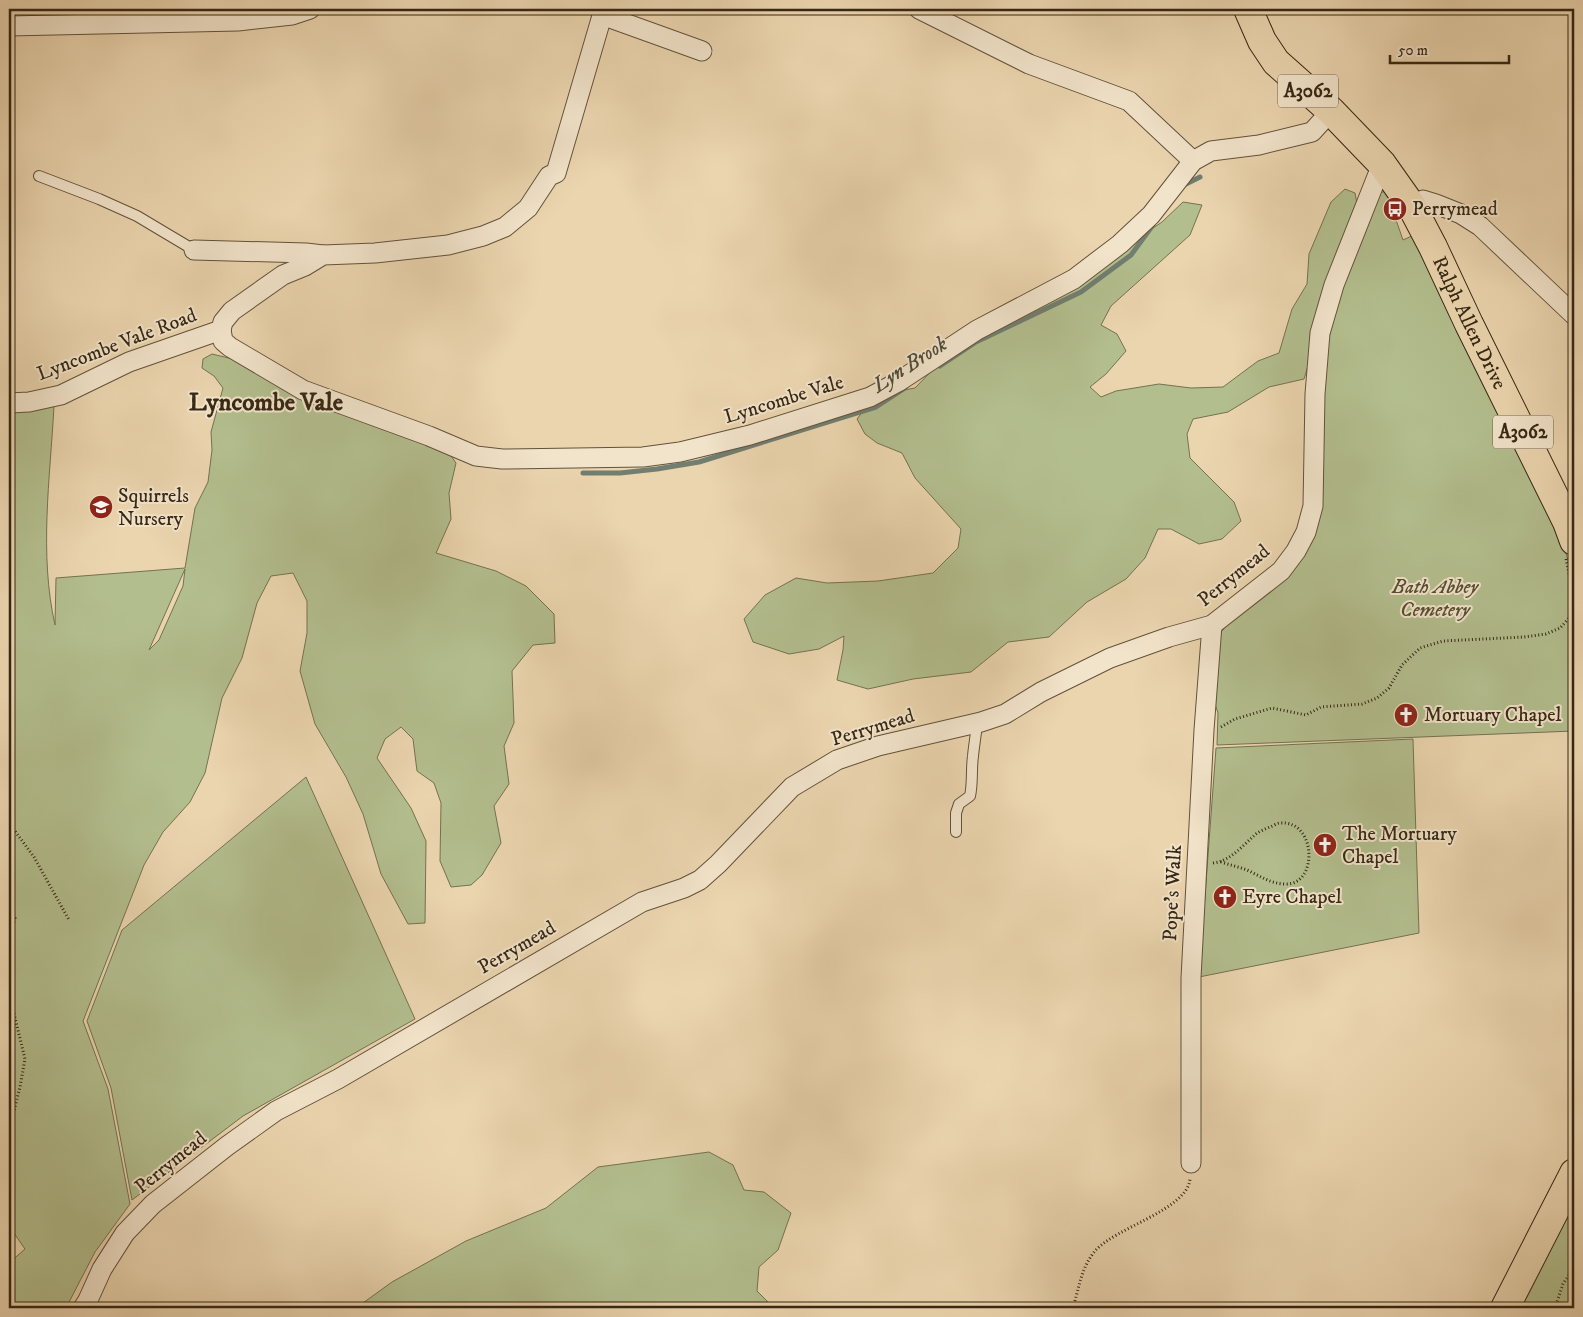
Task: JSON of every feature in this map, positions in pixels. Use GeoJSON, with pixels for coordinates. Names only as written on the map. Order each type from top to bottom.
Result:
{"type":"FeatureCollection","features":[{"type":"Feature","properties":{"kind":"main road","name":"A3062"},"geometry":{"type":"LineString","coordinates":[[1248,9],[1262,41],[1276,62],[1332,111],[1382,164]]}},
{"type":"Feature","properties":{"kind":"main road","name":"Ralph Allen Drive"},"geometry":{"type":"LineString","coordinates":[[1382,164],[1411,205],[1433,247],[1567,522],[1574,541]]}},
{"type":"Feature","properties":{"kind":"main road"},"geometry":{"type":"LineString","coordinates":[[1505,1308],[1574,1173]]}},
{"type":"Feature","properties":{"kind":"street"},"geometry":{"type":"LineString","coordinates":[[9,26],[238,21],[292,15],[310,9]]}},
{"type":"Feature","properties":{"kind":"street"},"geometry":{"type":"LineString","coordinates":[[919,9],[1029,64],[1129,101],[1193,161]]}},
{"type":"Feature","properties":{"kind":"street"},"geometry":{"type":"LineString","coordinates":[[603,12],[702,51]]}},
{"type":"Feature","properties":{"kind":"street","name":"Lyncombe Vale Road"},"geometry":{"type":"LineString","coordinates":[[9,403],[29,402],[61,395],[129,362],[221,330],[232,311],[283,275],[305,266],[323,255],[375,253],[448,245],[483,236],[505,227],[528,208],[549,176],[556,173],[603,12]]}},
{"type":"Feature","properties":{"kind":"street","name":"Lyncombe Vale"},"geometry":{"type":"LineString","coordinates":[[221,330],[223,341],[230,347],[303,390],[429,436],[476,456],[502,459],[643,457],[680,452],[750,435],[870,397],[898,382],[977,330],[1074,279],[1120,244],[1151,215],[1193,161],[1211,151],[1260,145],[1312,132],[1332,111]]}},
{"type":"Feature","properties":{"kind":"street","name":"Perrymead"},"geometry":{"type":"LineString","coordinates":[[83,1308],[102,1269],[125,1233],[153,1204],[227,1146],[276,1111],[338,1078],[642,902],[684,888],[700,880],[718,864],[792,787],[837,760],[878,746],[977,723],[1005,714],[1041,692],[1110,658],[1169,637],[1212,625],[1282,571],[1306,532],[1313,506],[1315,394],[1320,333],[1334,285],[1382,164]]}},
{"type":"Feature","properties":{"kind":"street"},"geometry":{"type":"LineString","coordinates":[[1411,205],[1423,200],[1461,214],[1480,226],[1574,314]]}},
{"type":"Feature","properties":{"kind":"street"},"geometry":{"type":"LineString","coordinates":[[194,250],[306,252],[323,255]]}},
{"type":"Feature","properties":{"kind":"street","name":"Pope's Walk"},"geometry":{"type":"LineString","coordinates":[[1191,1163],[1191,978],[1204,730],[1212,625]]}},
{"type":"Feature","properties":{"kind":"lane"},"geometry":{"type":"LineString","coordinates":[[39,176],[137,216],[194,250]]}},
{"type":"Feature","properties":{"kind":"lane"},"geometry":{"type":"LineString","coordinates":[[956,832],[958,804],[970,796],[973,785],[972,757],[977,723]]}},
{"type":"Feature","properties":{"kind":"path"},"geometry":{"type":"LineString","coordinates":[[1204,730],[1218,729],[1235,718],[1272,708],[1306,715],[1320,707],[1362,704],[1377,698],[1390,688],[1402,666],[1420,648],[1443,641],[1524,637],[1546,634],[1560,628],[1572,615],[1574,602]]}},
{"type":"Feature","properties":{"kind":"path"},"geometry":{"type":"LineString","coordinates":[[9,823],[34,857],[70,920]]}},
{"type":"Feature","properties":{"kind":"path"},"geometry":{"type":"LineString","coordinates":[[1197,864],[1221,862],[1246,870],[1275,883],[1288,884],[1300,879],[1307,870],[1309,858],[1307,843],[1303,833],[1294,824],[1279,823],[1258,833],[1221,862]]}},
{"type":"Feature","properties":{"kind":"path"},"geometry":{"type":"LineString","coordinates":[[9,910],[15,918],[9,938]]}},
{"type":"Feature","properties":{"kind":"path"},"geometry":{"type":"LineString","coordinates":[[9,994],[25,1058],[9,1130]]}},
{"type":"Feature","properties":{"kind":"path"},"geometry":{"type":"LineString","coordinates":[[1073,1308],[1082,1271],[1095,1251],[1115,1235],[1172,1204],[1184,1193],[1189,1184],[1191,1163]]}},
{"type":"Feature","properties":{"kind":"path"},"geometry":{"type":"LineString","coordinates":[[1555,1308],[1564,1284],[1574,1268]]}},
{"type":"Feature","properties":{"kind":"green space"},"geometry":{"type":"Polygon","coordinates":[[[1345,189],[1355,193],[1357,204],[1304,379],[1269,387],[1228,412],[1193,419],[1187,434],[1190,458],[1234,502],[1241,521],[1222,539],[1199,544],[1171,529],[1158,529],[1145,558],[1126,579],[1087,602],[1049,637],[1008,642],[971,672],[913,679],[868,689],[837,680],[844,636],[819,649],[789,654],[753,642],[744,619],[765,595],[796,578],[827,583],[878,581],[933,573],[958,548],[961,529],[915,478],[902,453],[877,443],[865,434],[857,419],[869,403],[893,392],[915,388],[944,358],[1128,245],[1162,222],[1183,202],[1202,205],[1190,235],[1111,306],[1101,325],[1117,334],[1126,351],[1106,374],[1090,387],[1101,397],[1116,391],[1159,384],[1191,388],[1223,387],[1258,361],[1279,353],[1292,309],[1307,284],[1309,254],[1331,202],[1345,189]]]}},
{"type":"Feature","properties":{"kind":"green space","name":"Bath Abbey Cemetery"},"geometry":{"type":"Polygon","coordinates":[[[1386,191],[1403,240],[1416,234],[1563,541],[1574,585],[1574,731],[1217,745],[1218,713],[1215,704],[1218,634],[1224,629],[1224,621],[1307,546],[1329,337],[1341,287],[1379,193],[1386,191]]]}},
{"type":"Feature","properties":{"kind":"green space"},"geometry":{"type":"Polygon","coordinates":[[[212,354],[237,360],[444,446],[456,463],[449,493],[451,519],[436,553],[496,571],[526,586],[554,614],[555,643],[533,645],[512,671],[514,723],[504,746],[509,784],[494,806],[501,843],[482,875],[471,885],[451,887],[440,861],[441,803],[434,783],[417,771],[413,739],[401,727],[385,739],[377,758],[411,808],[426,841],[425,923],[408,924],[381,874],[363,814],[346,777],[315,724],[300,671],[307,633],[307,601],[293,573],[271,576],[257,603],[242,658],[222,698],[205,773],[190,802],[163,832],[144,865],[83,1021],[108,1089],[130,1204],[95,1252],[67,1306],[64,1308],[9,1308],[9,1263],[25,1249],[9,1226],[9,408],[54,406],[48,489],[47,544],[50,598],[55,625],[56,578],[185,568],[195,508],[208,482],[212,450],[211,432],[223,388],[214,376],[202,368],[203,359],[212,354]],[[185,569],[149,650],[159,640],[183,586],[185,569]]]}},
{"type":"Feature","properties":{"kind":"green space"},"geometry":{"type":"Polygon","coordinates":[[[1413,739],[1419,933],[1199,977],[1216,748],[1413,739]]]}},
{"type":"Feature","properties":{"kind":"green space"},"geometry":{"type":"Polygon","coordinates":[[[306,777],[415,1019],[243,1116],[132,1200],[111,1088],[87,1021],[122,930],[306,777]]]}},
{"type":"Feature","properties":{"kind":"green space"},"geometry":{"type":"Polygon","coordinates":[[[709,1152],[733,1165],[744,1190],[764,1192],[791,1213],[778,1250],[759,1267],[757,1291],[769,1303],[779,1308],[356,1308],[392,1282],[466,1241],[546,1208],[598,1167],[709,1152]]]}},
{"type":"Feature","properties":{"kind":"green space"},"geometry":{"type":"Polygon","coordinates":[[[1574,1188],[1574,1308],[1513,1308],[1574,1188]]]}},
{"type":"Feature","properties":{"kind":"waterway","name":"Lyn Brook"},"geometry":{"type":"LineString","coordinates":[[1182,186],[1200,177]]}},
{"type":"Feature","properties":{"kind":"waterway","name":"Lyn Brook"},"geometry":{"type":"LineString","coordinates":[[940,366],[976,342],[1081,292],[1131,255],[1153,225]]}},
{"type":"Feature","properties":{"kind":"waterway","name":"Lyn Brook"},"geometry":{"type":"LineString","coordinates":[[583,473],[620,473],[699,462],[876,407],[905,388]]}},
{"type":"Feature","properties":{"kind":"place","name":"Perrymead"},"geometry":{"type":"Point","coordinates":[1395,209]}},
{"type":"Feature","properties":{"kind":"place","name":"Squirrels Nursery"},"geometry":{"type":"Point","coordinates":[101,507]}},
{"type":"Feature","properties":{"kind":"place","name":"Mortuary Chapel"},"geometry":{"type":"Point","coordinates":[1406,715]}},
{"type":"Feature","properties":{"kind":"place","name":"The Mortuary Chapel"},"geometry":{"type":"Point","coordinates":[1325,845]}},
{"type":"Feature","properties":{"kind":"place","name":"Eyre Chapel"},"geometry":{"type":"Point","coordinates":[1225,897]}},
{"type":"Feature","properties":{"kind":"district","name":"Lyncombe Vale"},"geometry":{"type":"Point","coordinates":[266,402]}}]}
